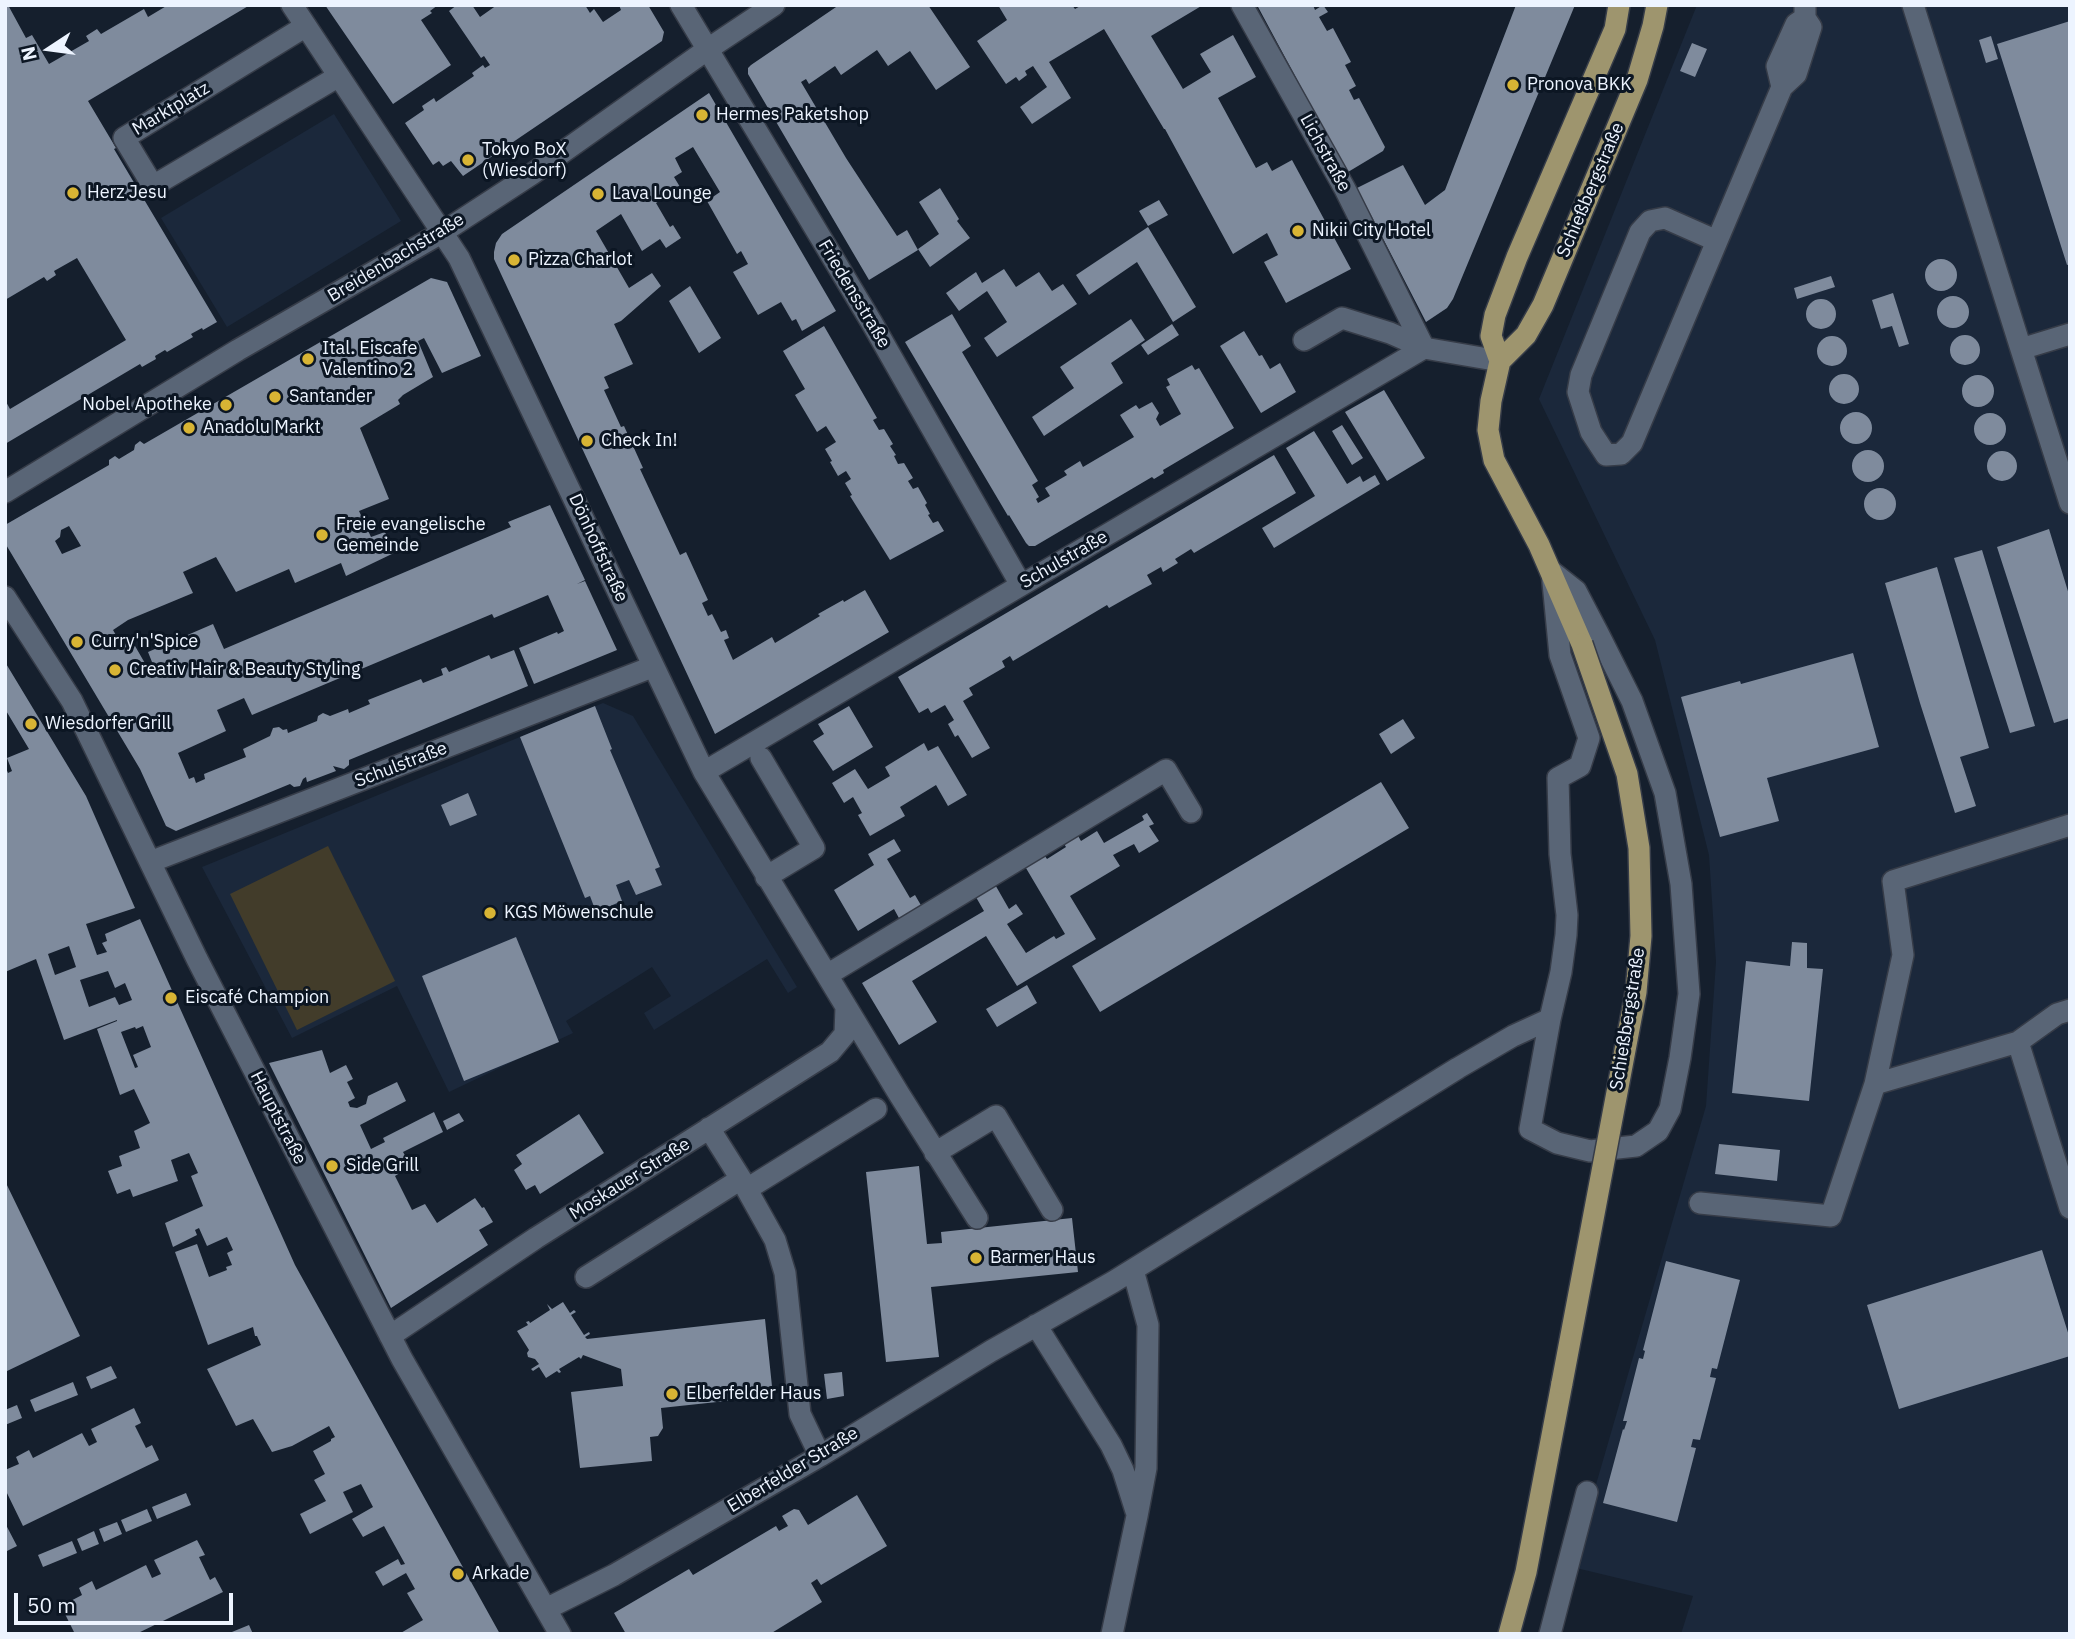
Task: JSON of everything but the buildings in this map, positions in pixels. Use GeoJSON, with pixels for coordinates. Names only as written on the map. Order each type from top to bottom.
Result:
{"type":"FeatureCollection","features":[{"type":"Feature","properties":{"kind":"main road","name":"Schießbergstraße"},"geometry":{"type":"LineString","coordinates":[[1509,1634],[1526,1572],[1636,992],[1641,936],[1639,848],[1627,775],[1582,643],[1552,572],[1494,460],[1488,430],[1500,361],[1491,335],[1495,315],[1517,257],[1615,29],[1619,5]]}},
{"type":"Feature","properties":{"kind":"main road","name":"Schießbergstraße"},"geometry":{"type":"LineString","coordinates":[[1500,361],[1526,335],[1543,305],[1637,80],[1657,5]]}},
{"type":"Feature","properties":{"kind":"main road","name":"Schießbergstraße"},"geometry":{"type":"LineString","coordinates":[[1521,1634],[1526,1572]]}},
{"type":"Feature","properties":{"kind":"street","name":"Dönhoffstraße"},"geometry":{"type":"LineString","coordinates":[[292,5],[460,258],[704,772],[977,1218]]}},
{"type":"Feature","properties":{"kind":"street","name":"Friedensstraße"},"geometry":{"type":"LineString","coordinates":[[681,5],[872,323],[1021,585]]}},
{"type":"Feature","properties":{"kind":"street","name":"Breidenbachstraße"},"geometry":{"type":"LineString","coordinates":[[5,492],[238,350],[443,232],[532,174],[774,5]]}},
{"type":"Feature","properties":{"kind":"street","name":"Lichstraße"},"geometry":{"type":"LineString","coordinates":[[1242,5],[1345,189],[1424,348]]}},
{"type":"Feature","properties":{"kind":"street"},"geometry":{"type":"LineString","coordinates":[[1913,5],[2070,503]]}},
{"type":"Feature","properties":{"kind":"street"},"geometry":{"type":"LineString","coordinates":[[1717,241],[1664,218],[1650,221],[1640,232],[1581,375],[1578,392],[1591,432],[1606,455],[1621,454],[1632,443],[1782,87],[1777,66],[1796,24],[1805,12]]}},
{"type":"Feature","properties":{"kind":"street","name":"Marktplatz"},"geometry":{"type":"LineString","coordinates":[[306,26],[124,138],[153,186],[339,76]]}},
{"type":"Feature","properties":{"kind":"street"},"geometry":{"type":"LineString","coordinates":[[1304,340],[1342,318],[1390,333],[1424,348],[1500,361]]}},
{"type":"Feature","properties":{"kind":"street"},"geometry":{"type":"LineString","coordinates":[[2021,349],[2070,334]]}},
{"type":"Feature","properties":{"kind":"street","name":"Schulstraße"},"geometry":{"type":"LineString","coordinates":[[704,772],[1424,348]]}},
{"type":"Feature","properties":{"kind":"street"},"geometry":{"type":"LineString","coordinates":[[1552,572],[1576,592],[1600,635],[1632,701],[1665,793],[1681,884],[1689,994],[1670,1109],[1658,1131],[1636,1146],[1590,1151],[1558,1143],[1530,1129],[1566,935],[1558,778],[1580,765],[1589,738],[1560,655],[1552,572]]}},
{"type":"Feature","properties":{"kind":"street","name":"Hauptstraße"},"geometry":{"type":"LineString","coordinates":[[5,597],[72,701],[149,862],[390,1336],[560,1634]]}},
{"type":"Feature","properties":{"kind":"street","name":"Schulstraße"},"geometry":{"type":"LineString","coordinates":[[149,862],[652,667]]}},
{"type":"Feature","properties":{"kind":"street"},"geometry":{"type":"LineString","coordinates":[[761,758],[814,848],[766,877]]}},
{"type":"Feature","properties":{"kind":"street"},"geometry":{"type":"LineString","coordinates":[[827,975],[1166,770],[1191,812]]}},
{"type":"Feature","properties":{"kind":"street"},"geometry":{"type":"LineString","coordinates":[[1700,1203],[1831,1216],[1875,1084],[1903,955],[1893,881],[2070,825]]}},
{"type":"Feature","properties":{"kind":"street","name":"Moskauer Straße"},"geometry":{"type":"LineString","coordinates":[[390,1336],[536,1238],[830,1052],[845,1034],[846,1007]]}},
{"type":"Feature","properties":{"kind":"street"},"geometry":{"type":"LineString","coordinates":[[1875,1084],[2018,1042],[2057,1014],[2070,1010]]}},
{"type":"Feature","properties":{"kind":"street","name":"Elberfelder Straße"},"geometry":{"type":"LineString","coordinates":[[546,1609],[614,1575],[820,1455],[1133,1270],[1458,1068],[1513,1036],[1550,1019]]}},
{"type":"Feature","properties":{"kind":"street"},"geometry":{"type":"LineString","coordinates":[[2018,1042],[2070,1208]]}},
{"type":"Feature","properties":{"kind":"street"},"geometry":{"type":"LineString","coordinates":[[586,1277],[876,1109]]}},
{"type":"Feature","properties":{"kind":"street"},"geometry":{"type":"LineString","coordinates":[[935,1153],[996,1116],[1052,1210]]}},
{"type":"Feature","properties":{"kind":"street"},"geometry":{"type":"LineString","coordinates":[[709,1128],[775,1240],[785,1273],[800,1414],[820,1455]]}},
{"type":"Feature","properties":{"kind":"street"},"geometry":{"type":"LineString","coordinates":[[1112,1634],[1146,1468],[1148,1325],[1133,1270]]}},
{"type":"Feature","properties":{"kind":"street"},"geometry":{"type":"LineString","coordinates":[[1036,1325],[1111,1445],[1123,1470],[1137,1516]]}},
{"type":"Feature","properties":{"kind":"street"},"geometry":{"type":"LineString","coordinates":[[1550,1634],[1587,1492]]}},
{"type":"Feature","properties":{"kind":"shaded area"},"geometry":{"type":"Polygon","coordinates":[[[1697,5],[2070,5],[2070,1634],[1681,1634],[1693,1596],[1572,1567],[1706,1106],[1716,962],[1709,855],[1655,640],[1539,399],[1697,5]]]}},
{"type":"Feature","properties":{"kind":"shaded area"},"geometry":{"type":"Polygon","coordinates":[[[334,114],[401,221],[227,327],[161,218],[334,114]]]}},
{"type":"Feature","properties":{"kind":"shaded area","name":"KGS Möwenschule"},"geometry":{"type":"Polygon","coordinates":[[[603,703],[633,716],[797,987],[788,993],[767,959],[654,1030],[644,1013],[671,996],[652,967],[566,1021],[573,1033],[449,1092],[397,986],[292,1038],[202,867],[603,703]]]}},
{"type":"Feature","properties":{"kind":"shaded area"},"geometry":{"type":"Polygon","coordinates":[[[328,846],[395,981],[297,1030],[230,894],[328,846]]]}},
{"type":"Feature","properties":{"kind":"place","name":"Pronova BKK"},"geometry":{"type":"Point","coordinates":[1513,85]}},
{"type":"Feature","properties":{"kind":"place","name":"Hermes Paketshop"},"geometry":{"type":"Point","coordinates":[702,115]}},
{"type":"Feature","properties":{"kind":"place","name":"Tokyo BoX (Wiesdorf)"},"geometry":{"type":"Point","coordinates":[468,160]}},
{"type":"Feature","properties":{"kind":"place","name":"Herz Jesu"},"geometry":{"type":"Point","coordinates":[73,193]}},
{"type":"Feature","properties":{"kind":"place","name":"Lava Lounge"},"geometry":{"type":"Point","coordinates":[598,194]}},
{"type":"Feature","properties":{"kind":"place","name":"Nikii City Hotel"},"geometry":{"type":"Point","coordinates":[1298,231]}},
{"type":"Feature","properties":{"kind":"place","name":"Pizza Charlot"},"geometry":{"type":"Point","coordinates":[514,260]}},
{"type":"Feature","properties":{"kind":"place","name":"Ital. Eiscafe Valentino 2"},"geometry":{"type":"Point","coordinates":[308,359]}},
{"type":"Feature","properties":{"kind":"place","name":"Santander"},"geometry":{"type":"Point","coordinates":[275,397]}},
{"type":"Feature","properties":{"kind":"place","name":"Nobel Apotheke"},"geometry":{"type":"Point","coordinates":[226,405]}},
{"type":"Feature","properties":{"kind":"place","name":"Anadolu Markt"},"geometry":{"type":"Point","coordinates":[189,428]}},
{"type":"Feature","properties":{"kind":"place","name":"Check In!"},"geometry":{"type":"Point","coordinates":[587,441]}},
{"type":"Feature","properties":{"kind":"place","name":"Freie evangelische Gemeinde"},"geometry":{"type":"Point","coordinates":[322,535]}},
{"type":"Feature","properties":{"kind":"place","name":"Curry'n'Spice"},"geometry":{"type":"Point","coordinates":[77,642]}},
{"type":"Feature","properties":{"kind":"place","name":"Creativ Hair & Beauty Styling"},"geometry":{"type":"Point","coordinates":[115,670]}},
{"type":"Feature","properties":{"kind":"place","name":"Wiesdorfer Grill"},"geometry":{"type":"Point","coordinates":[31,724]}},
{"type":"Feature","properties":{"kind":"place","name":"KGS Möwenschule"},"geometry":{"type":"Point","coordinates":[490,913]}},
{"type":"Feature","properties":{"kind":"place","name":"Eiscafé Champion"},"geometry":{"type":"Point","coordinates":[171,998]}},
{"type":"Feature","properties":{"kind":"place","name":"Side Grill"},"geometry":{"type":"Point","coordinates":[332,1166]}},
{"type":"Feature","properties":{"kind":"place","name":"Barmer Haus"},"geometry":{"type":"Point","coordinates":[976,1258]}},
{"type":"Feature","properties":{"kind":"place","name":"Elberfelder Haus"},"geometry":{"type":"Point","coordinates":[672,1394]}},
{"type":"Feature","properties":{"kind":"place","name":"Arkade"},"geometry":{"type":"Point","coordinates":[458,1574]}}]}
